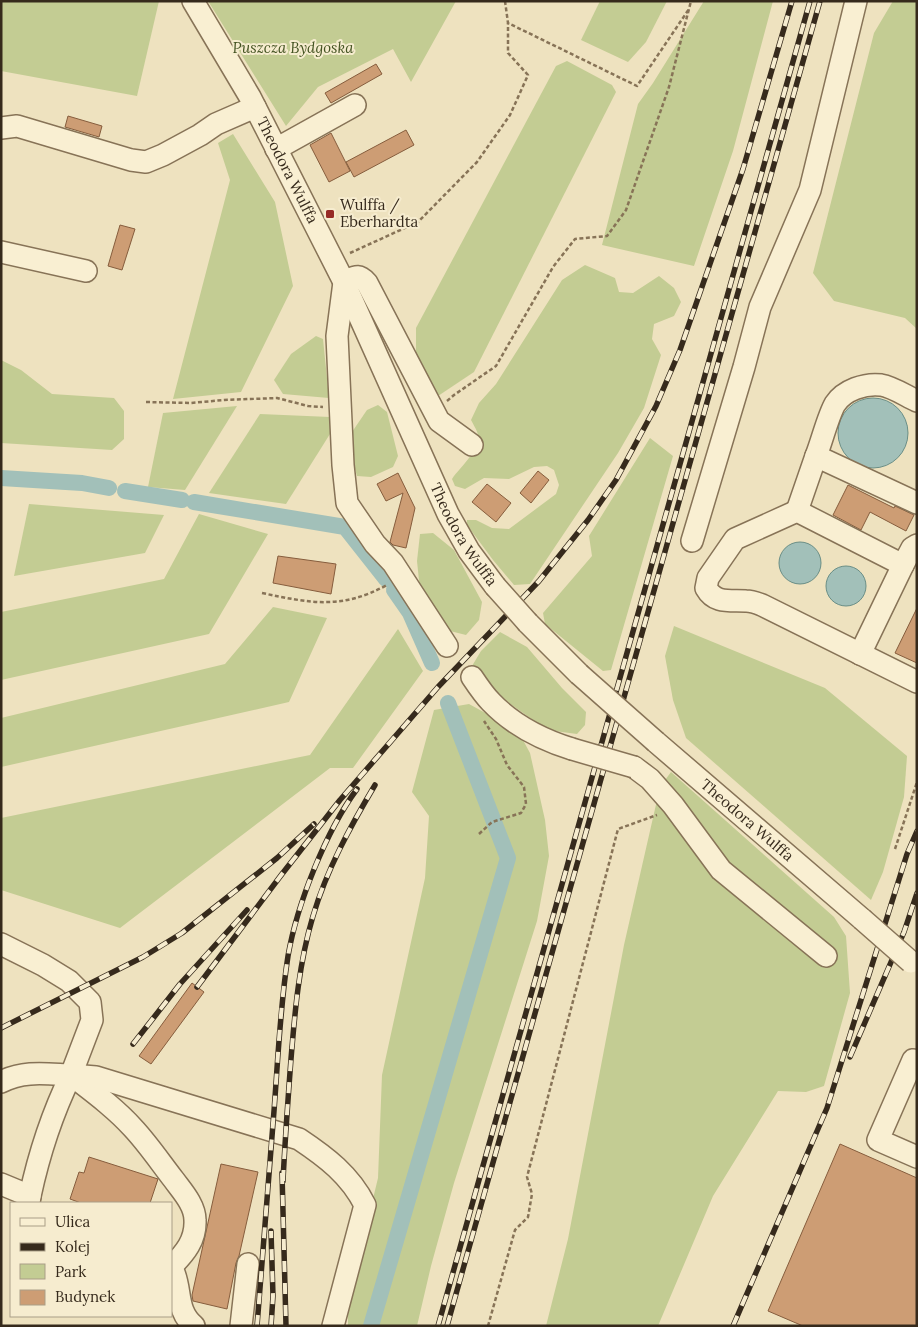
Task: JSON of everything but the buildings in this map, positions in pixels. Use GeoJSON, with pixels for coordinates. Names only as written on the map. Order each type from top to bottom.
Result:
{"type":"FeatureCollection","features":[{"type":"Feature","properties":{"kind":"street","name":"Theodora Wulffa"},"geometry":{"type":"LineString","coordinates":[[194,1],[255,107],[339,274],[448,514],[469,551],[494,586],[578,674],[914,964]]}},
{"type":"Feature","properties":{"kind":"street"},"geometry":{"type":"LineString","coordinates":[[692,541],[760,307],[810,190],[856,1]]}},
{"type":"Feature","properties":{"kind":"street"},"geometry":{"type":"LineString","coordinates":[[276,148],[355,105]]}},
{"type":"Feature","properties":{"kind":"street"},"geometry":{"type":"LineString","coordinates":[[1,128],[17,126],[131,160],[146,162],[200,135],[216,124],[255,107]]}},
{"type":"Feature","properties":{"kind":"street"},"geometry":{"type":"LineString","coordinates":[[1,252],[86,271]]}},
{"type":"Feature","properties":{"kind":"street"},"geometry":{"type":"LineString","coordinates":[[447,646],[393,562],[375,544],[347,503],[343,465],[337,336],[339,274],[361,277],[367,283],[440,421],[472,445]]}},
{"type":"Feature","properties":{"kind":"street"},"geometry":{"type":"LineString","coordinates":[[917,402],[882,385],[866,386],[852,390],[842,396],[835,404],[797,511],[735,539],[708,578],[706,588],[710,595],[722,600],[749,601],[762,605],[917,682]]}},
{"type":"Feature","properties":{"kind":"street"},"geometry":{"type":"LineString","coordinates":[[816,456],[917,502]]}},
{"type":"Feature","properties":{"kind":"street"},"geometry":{"type":"LineString","coordinates":[[797,511],[903,565]]}},
{"type":"Feature","properties":{"kind":"street"},"geometry":{"type":"LineString","coordinates":[[860,654],[903,565],[912,548],[917,545]]}},
{"type":"Feature","properties":{"kind":"street"},"geometry":{"type":"LineString","coordinates":[[477,685],[490,702],[532,733],[557,744],[634,767],[655,785],[673,806],[721,870],[826,956]]}},
{"type":"Feature","properties":{"kind":"street"},"geometry":{"type":"LineString","coordinates":[[1,944],[43,965],[69,981],[90,1002],[92,1020],[50,1123],[35,1172],[29,1200],[1,1184]]}},
{"type":"Feature","properties":{"kind":"street"},"geometry":{"type":"LineString","coordinates":[[917,1063],[913,1060],[878,1140],[917,1157]]}},
{"type":"Feature","properties":{"kind":"street"},"geometry":{"type":"LineString","coordinates":[[1,1082],[21,1074],[96,1077],[286,1134],[299,1139],[328,1158],[346,1176],[365,1205],[333,1326]]}},
{"type":"Feature","properties":{"kind":"street"},"geometry":{"type":"LineString","coordinates":[[71,1075],[103,1099],[132,1126],[157,1156],[191,1206],[196,1219],[192,1240],[188,1249],[172,1266],[178,1280],[180,1307],[194,1326]]}},
{"type":"Feature","properties":{"kind":"street"},"geometry":{"type":"LineString","coordinates":[[241,1326],[248,1264]]}},
{"type":"Feature","properties":{"kind":"path"},"geometry":{"type":"LineString","coordinates":[[339,274],[347,255],[418,222],[477,162],[510,115],[528,75],[508,53],[508,23],[505,1]]}},
{"type":"Feature","properties":{"kind":"path"},"geometry":{"type":"LineString","coordinates":[[435,413],[454,395],[496,366],[553,267],[575,239],[607,236],[626,210],[669,87],[691,1]]}},
{"type":"Feature","properties":{"kind":"path"},"geometry":{"type":"LineString","coordinates":[[508,23],[637,86],[690,7]]}},
{"type":"Feature","properties":{"kind":"path"},"geometry":{"type":"LineString","coordinates":[[146,402],[191,403],[277,398],[308,406],[340,408]]}},
{"type":"Feature","properties":{"kind":"path"},"geometry":{"type":"LineString","coordinates":[[262,593],[306,602],[333,603],[375,592],[388,585],[400,575]]}},
{"type":"Feature","properties":{"kind":"path"},"geometry":{"type":"LineString","coordinates":[[477,685],[484,724],[496,739],[507,765],[524,787],[526,804],[521,813],[492,822],[479,834]]}},
{"type":"Feature","properties":{"kind":"path"},"geometry":{"type":"LineString","coordinates":[[895,849],[917,782]]}},
{"type":"Feature","properties":{"kind":"path"},"geometry":{"type":"LineString","coordinates":[[488,1326],[515,1230],[528,1217],[532,1194],[527,1177],[618,828],[658,815],[655,785]]}},
{"type":"Feature","properties":{"kind":"green space"},"geometry":{"type":"Polygon","coordinates":[[[1,1],[159,1],[137,96],[1,71],[1,1]]]}},
{"type":"Feature","properties":{"kind":"green space","name":"Puszcza Bydgoska"},"geometry":{"type":"Polygon","coordinates":[[[208,1],[456,1],[411,82],[393,49],[318,87],[286,126],[208,1]]]}},
{"type":"Feature","properties":{"kind":"green space"},"geometry":{"type":"Polygon","coordinates":[[[600,1],[667,1],[646,42],[628,62],[581,40],[600,1]]]}},
{"type":"Feature","properties":{"kind":"green space"},"geometry":{"type":"Polygon","coordinates":[[[704,1],[773,1],[733,151],[694,266],[602,245],[638,104],[704,1]]]}},
{"type":"Feature","properties":{"kind":"green space"},"geometry":{"type":"Polygon","coordinates":[[[893,1],[917,1],[917,329],[905,318],[834,301],[813,273],[874,33],[893,1]]]}},
{"type":"Feature","properties":{"kind":"green space"},"geometry":{"type":"Polygon","coordinates":[[[567,61],[612,85],[616,92],[474,372],[435,398],[416,356],[416,328],[556,66],[567,61]]]}},
{"type":"Feature","properties":{"kind":"green space"},"geometry":{"type":"Polygon","coordinates":[[[233,134],[275,202],[293,286],[241,392],[173,399],[230,180],[218,143],[233,134]]]}},
{"type":"Feature","properties":{"kind":"green space"},"geometry":{"type":"Polygon","coordinates":[[[585,265],[615,278],[619,292],[633,293],[659,276],[674,288],[681,302],[674,316],[654,324],[652,339],[661,355],[644,408],[618,453],[530,584],[514,585],[467,525],[467,520],[476,520],[492,528],[509,529],[556,494],[559,485],[554,470],[547,466],[534,467],[509,479],[484,478],[465,489],[455,486],[452,479],[469,459],[476,447],[478,435],[471,420],[479,403],[496,384],[562,280],[585,265]]]}},
{"type":"Feature","properties":{"kind":"green space"},"geometry":{"type":"Polygon","coordinates":[[[316,336],[323,339],[329,398],[283,394],[274,380],[291,354],[316,336]]]}},
{"type":"Feature","properties":{"kind":"green space"},"geometry":{"type":"Polygon","coordinates":[[[1,360],[21,370],[52,394],[114,398],[124,411],[124,439],[112,450],[1,443],[1,360]]]}},
{"type":"Feature","properties":{"kind":"green space"},"geometry":{"type":"Polygon","coordinates":[[[378,405],[387,412],[398,456],[393,467],[371,477],[357,476],[353,461],[352,432],[367,410],[378,405]]]}},
{"type":"Feature","properties":{"kind":"green space"},"geometry":{"type":"Polygon","coordinates":[[[237,406],[185,490],[148,487],[163,413],[237,406]]]}},
{"type":"Feature","properties":{"kind":"green space"},"geometry":{"type":"Polygon","coordinates":[[[260,414],[330,417],[335,426],[286,504],[209,493],[260,414]]]}},
{"type":"Feature","properties":{"kind":"green space"},"geometry":{"type":"Polygon","coordinates":[[[650,438],[673,456],[611,670],[603,671],[545,624],[543,613],[592,556],[589,536],[650,438]]]}},
{"type":"Feature","properties":{"kind":"green space"},"geometry":{"type":"Polygon","coordinates":[[[29,504],[164,515],[145,553],[14,576],[29,504]]]}},
{"type":"Feature","properties":{"kind":"green space"},"geometry":{"type":"Polygon","coordinates":[[[199,514],[268,534],[209,634],[1,680],[1,612],[164,579],[199,514]]]}},
{"type":"Feature","properties":{"kind":"green space"},"geometry":{"type":"Polygon","coordinates":[[[433,533],[454,550],[482,602],[479,620],[466,635],[450,631],[420,590],[417,561],[420,534],[433,533]]]}},
{"type":"Feature","properties":{"kind":"green space"},"geometry":{"type":"Polygon","coordinates":[[[273,607],[327,618],[289,702],[1,767],[1,718],[225,664],[273,607]]]}},
{"type":"Feature","properties":{"kind":"green space"},"geometry":{"type":"Polygon","coordinates":[[[674,626],[825,688],[907,756],[904,797],[883,872],[871,900],[686,738],[673,700],[665,656],[674,626]]]}},
{"type":"Feature","properties":{"kind":"green space"},"geometry":{"type":"Polygon","coordinates":[[[398,629],[423,671],[353,768],[330,768],[120,928],[1,890],[1,818],[310,755],[398,629]]]}},
{"type":"Feature","properties":{"kind":"green space"},"geometry":{"type":"Polygon","coordinates":[[[500,632],[527,647],[562,688],[586,712],[585,725],[577,734],[547,730],[498,695],[472,666],[481,651],[500,632]]]}},
{"type":"Feature","properties":{"kind":"green space"},"geometry":{"type":"Polygon","coordinates":[[[469,704],[518,731],[530,753],[545,820],[549,856],[537,921],[454,1183],[417,1326],[348,1326],[348,1302],[378,1178],[382,1075],[425,878],[429,816],[412,792],[434,710],[469,704]]]}},
{"type":"Feature","properties":{"kind":"green space"},"geometry":{"type":"Polygon","coordinates":[[[671,772],[834,917],[846,936],[850,993],[824,1086],[806,1092],[778,1091],[713,1196],[658,1326],[546,1326],[568,1239],[624,945],[660,787],[671,772]]]}},
{"type":"Feature","properties":{"kind":"water"},"geometry":{"type":"Polygon","coordinates":[[[866,398],[880,398],[893,404],[902,413],[908,426],[906,446],[898,458],[880,468],[866,468],[853,462],[844,453],[838,440],[838,426],[844,413],[853,404],[866,398]]]}},
{"type":"Feature","properties":{"kind":"water"},"geometry":{"type":"Polygon","coordinates":[[[800,542],[815,548],[821,563],[815,578],[800,584],[785,578],[779,563],[785,548],[800,542]]]}},
{"type":"Feature","properties":{"kind":"water"},"geometry":{"type":"Polygon","coordinates":[[[846,566],[860,572],[866,586],[860,600],[846,606],[832,600],[826,586],[832,572],[846,566]]]}},
{"type":"Feature","properties":{"kind":"waterway"},"geometry":{"type":"LineString","coordinates":[[1,478],[82,483],[109,488]]}},
{"type":"Feature","properties":{"kind":"waterway"},"geometry":{"type":"LineString","coordinates":[[125,491],[182,500]]}},
{"type":"Feature","properties":{"kind":"waterway"},"geometry":{"type":"LineString","coordinates":[[194,502],[345,527],[386,579]]}},
{"type":"Feature","properties":{"kind":"waterway"},"geometry":{"type":"LineString","coordinates":[[394,590],[410,613],[432,663]]}},
{"type":"Feature","properties":{"kind":"waterway"},"geometry":{"type":"LineString","coordinates":[[371,1326],[508,858],[448,703]]}},
{"type":"Feature","properties":{"kind":"railway"},"geometry":{"type":"LineString","coordinates":[[197,987],[340,800],[438,687],[539,581],[588,520],[616,480],[656,406],[680,350],[743,169],[792,1]]}},
{"type":"Feature","properties":{"kind":"railway"},"geometry":{"type":"LineString","coordinates":[[438,1326],[810,1]]}},
{"type":"Feature","properties":{"kind":"railway"},"geometry":{"type":"LineString","coordinates":[[447,1326],[820,1]]}},
{"type":"Feature","properties":{"kind":"railway"},"geometry":{"type":"LineString","coordinates":[[283,1181],[294,1023],[298,987],[308,934],[332,865],[375,785]]}},
{"type":"Feature","properties":{"kind":"railway"},"geometry":{"type":"LineString","coordinates":[[257,1326],[281,1014],[288,956],[298,914],[314,869],[334,826],[357,789]]}},
{"type":"Feature","properties":{"kind":"railway"},"geometry":{"type":"LineString","coordinates":[[1,1028],[143,957],[182,933],[277,858],[314,824]]}},
{"type":"Feature","properties":{"kind":"railway"},"geometry":{"type":"LineString","coordinates":[[733,1326],[827,1108],[907,854],[917,831]]}},
{"type":"Feature","properties":{"kind":"railway"},"geometry":{"type":"LineString","coordinates":[[850,1057],[904,932],[917,893]]}},
{"type":"Feature","properties":{"kind":"railway"},"geometry":{"type":"LineString","coordinates":[[133,1044],[180,984],[247,910]]}},
{"type":"Feature","properties":{"kind":"railway"},"geometry":{"type":"LineString","coordinates":[[282,1173],[286,1326]]}},
{"type":"Feature","properties":{"kind":"railway"},"geometry":{"type":"LineString","coordinates":[[271,1231],[273,1296],[271,1326]]}},
{"type":"Feature","properties":{"kind":"place","name":"Wulffa / Eberhardta"},"geometry":{"type":"Point","coordinates":[330,214]}}]}
